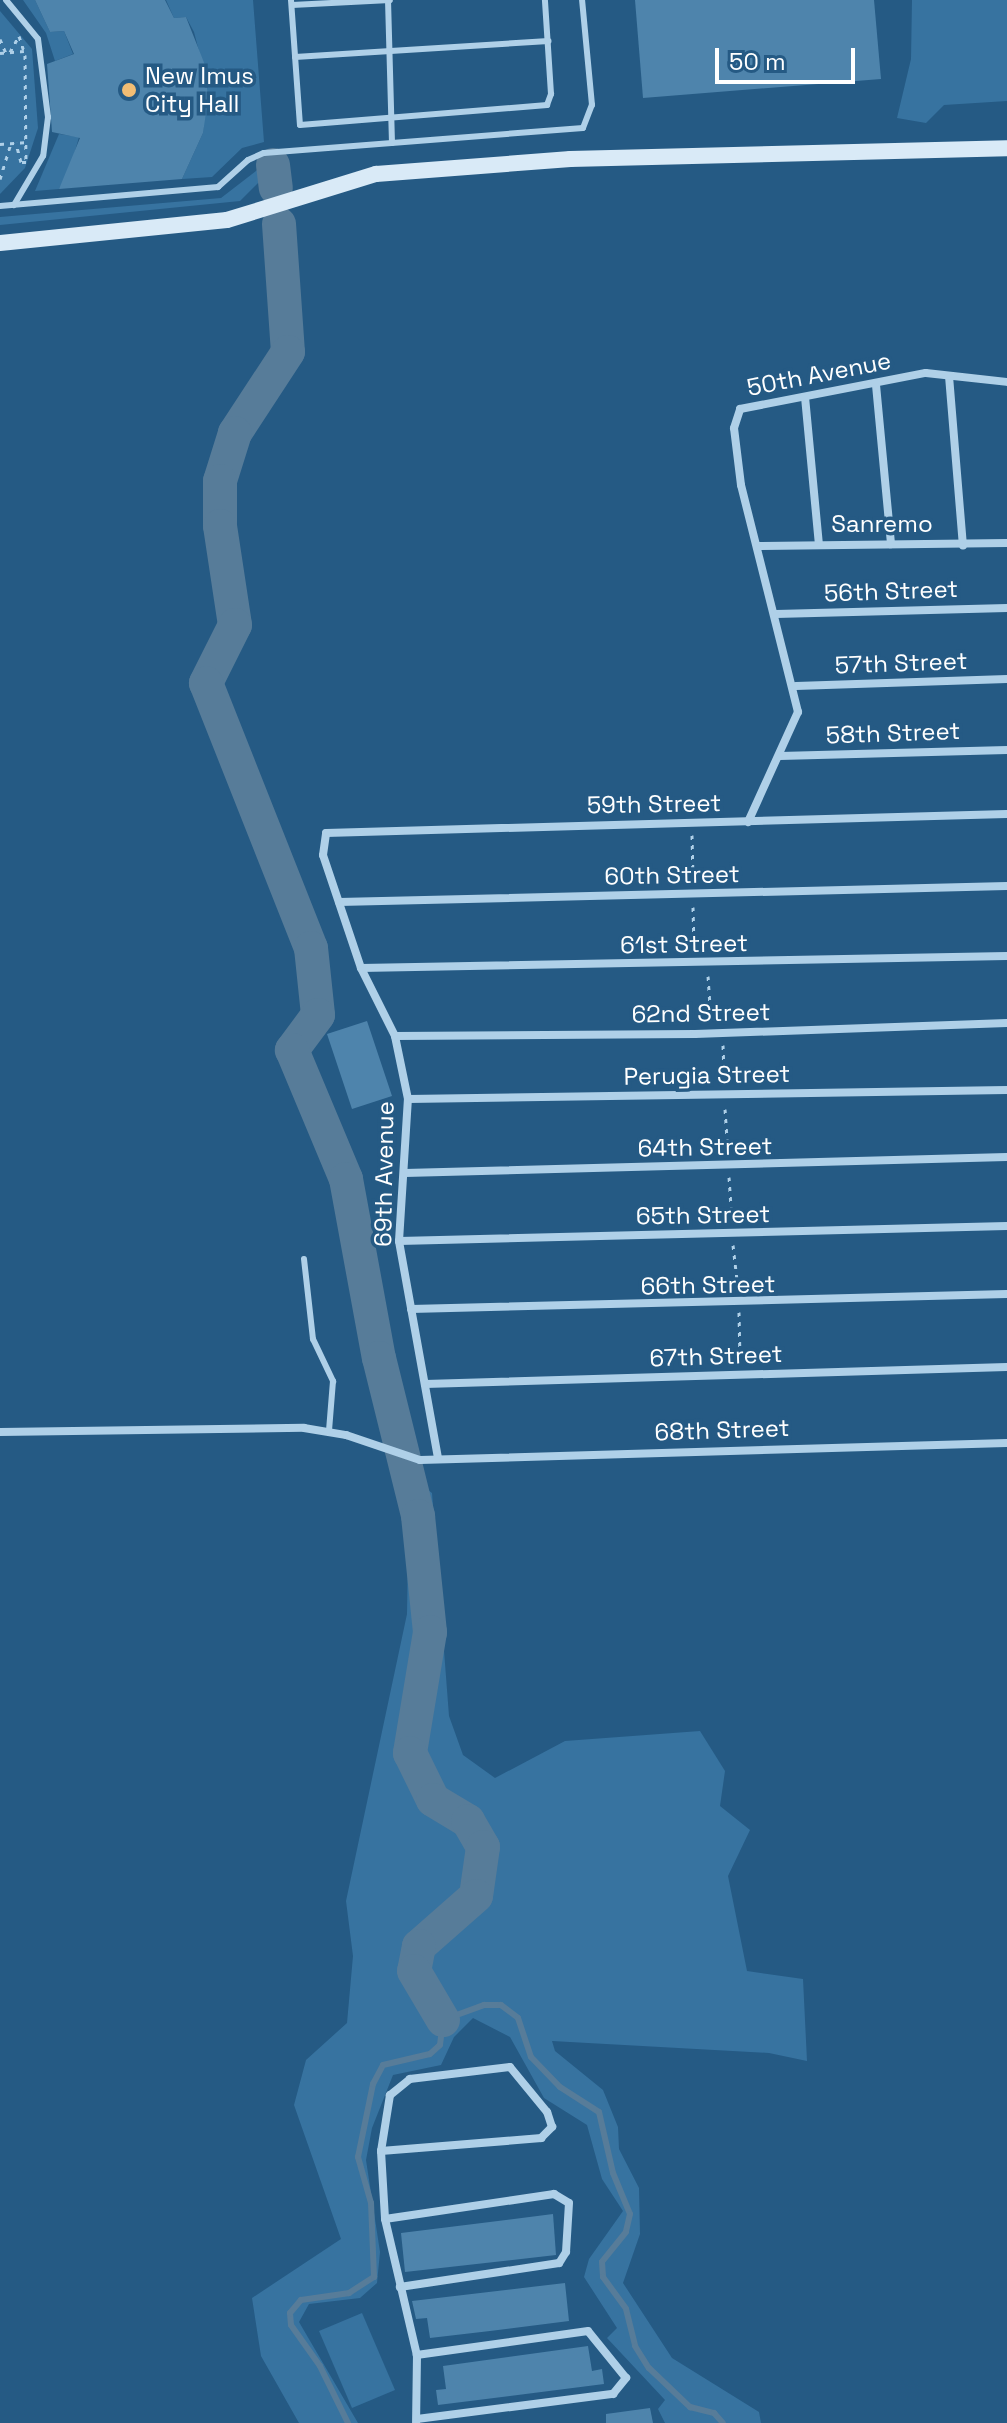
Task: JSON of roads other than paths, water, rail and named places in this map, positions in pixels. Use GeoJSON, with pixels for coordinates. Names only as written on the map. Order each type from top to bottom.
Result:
{"type":"FeatureCollection","features":[{"type":"Feature","properties":{"kind":"street"},"geometry":{"type":"LineString","coordinates":[[0,243],[227,220],[376,174],[570,159],[1007,148]]}},
{"type":"Feature","properties":{"kind":"street","name":"50th Avenue"},"geometry":{"type":"LineString","coordinates":[[757,546],[741,485],[736,416],[748,405],[876,385],[926,373],[1007,382]]}},
{"type":"Feature","properties":{"kind":"street"},"geometry":{"type":"LineString","coordinates":[[949,376],[963,545]]}},
{"type":"Feature","properties":{"kind":"street"},"geometry":{"type":"LineString","coordinates":[[876,385],[891,544]]}},
{"type":"Feature","properties":{"kind":"street"},"geometry":{"type":"LineString","coordinates":[[805,397],[819,544]]}},
{"type":"Feature","properties":{"kind":"street","name":"Sanremo"},"geometry":{"type":"LineString","coordinates":[[757,546],[1007,543]]}},
{"type":"Feature","properties":{"kind":"street"},"geometry":{"type":"LineString","coordinates":[[748,822],[798,712],[796,686],[757,546]]}},
{"type":"Feature","properties":{"kind":"street","name":"56th Street"},"geometry":{"type":"LineString","coordinates":[[776,614],[1007,608]]}},
{"type":"Feature","properties":{"kind":"street","name":"57th Street"},"geometry":{"type":"LineString","coordinates":[[796,686],[1007,679]]}},
{"type":"Feature","properties":{"kind":"street","name":"58th Street"},"geometry":{"type":"LineString","coordinates":[[780,756],[1007,750]]}},
{"type":"Feature","properties":{"kind":"street","name":"59th Street"},"geometry":{"type":"LineString","coordinates":[[323,855],[321,842],[336,830],[1007,814]]}},
{"type":"Feature","properties":{"kind":"street","name":"69th Avenue"},"geometry":{"type":"LineString","coordinates":[[323,855],[361,968],[395,1036],[408,1099],[399,1241],[438,1458]]}},
{"type":"Feature","properties":{"kind":"street","name":"60th Street"},"geometry":{"type":"LineString","coordinates":[[339,902],[1007,886]]}},
{"type":"Feature","properties":{"kind":"street","name":"61st Street"},"geometry":{"type":"LineString","coordinates":[[361,968],[708,964],[1007,956]]}},
{"type":"Feature","properties":{"kind":"street","name":"62nd Street"},"geometry":{"type":"LineString","coordinates":[[395,1036],[722,1033],[1007,1023]]}},
{"type":"Feature","properties":{"kind":"street","name":"Perugia Street"},"geometry":{"type":"LineString","coordinates":[[408,1099],[1007,1090]]}},
{"type":"Feature","properties":{"kind":"street","name":"64th Street"},"geometry":{"type":"LineString","coordinates":[[405,1173],[728,1167],[1007,1157]]}},
{"type":"Feature","properties":{"kind":"street","name":"65th Street"},"geometry":{"type":"LineString","coordinates":[[399,1241],[1007,1226]]}},
{"type":"Feature","properties":{"kind":"street","name":"66th Street"},"geometry":{"type":"LineString","coordinates":[[411,1309],[739,1305],[1007,1294]]}},
{"type":"Feature","properties":{"kind":"street","name":"67th Street"},"geometry":{"type":"LineString","coordinates":[[425,1384],[1007,1367]]}},
{"type":"Feature","properties":{"kind":"street"},"geometry":{"type":"LineString","coordinates":[[0,1432],[329,1431]]}},
{"type":"Feature","properties":{"kind":"street","name":"68th Street"},"geometry":{"type":"LineString","coordinates":[[329,1431],[408,1460],[1007,1443]]}},
{"type":"Feature","properties":{"kind":"street"},"geometry":{"type":"LineString","coordinates":[[381,2151],[541,2138],[552,2127],[517,2072],[502,2065],[401,2081],[390,2095],[381,2151],[385,2219],[417,2355],[416,2421],[613,2394],[626,2378],[588,2331],[417,2355]]}},
{"type":"Feature","properties":{"kind":"street"},"geometry":{"type":"LineString","coordinates":[[385,2219],[554,2194],[569,2203],[566,2252],[559,2263],[400,2287]]}},
{"type":"Feature","properties":{"kind":"lane"},"geometry":{"type":"LineString","coordinates":[[6,0],[38,39],[48,117],[43,156],[14,205]]}},
{"type":"Feature","properties":{"kind":"lane"},"geometry":{"type":"LineString","coordinates":[[392,143],[391,118],[389,51],[389,0],[292,3],[300,125],[391,118],[547,105],[545,0]]}},
{"type":"Feature","properties":{"kind":"lane"},"geometry":{"type":"LineString","coordinates":[[0,206],[218,187],[259,154],[583,128],[592,105],[582,0]]}},
{"type":"Feature","properties":{"kind":"lane"},"geometry":{"type":"LineString","coordinates":[[295,57],[548,41]]}},
{"type":"Feature","properties":{"kind":"lane"},"geometry":{"type":"LineString","coordinates":[[304,1259],[313,1339],[333,1381],[329,1431]]}},
{"type":"Feature","properties":{"kind":"waterway"},"geometry":{"type":"LineString","coordinates":[[273,165],[276,188]]}},
{"type":"Feature","properties":{"kind":"waterway"},"geometry":{"type":"LineString","coordinates":[[279,224],[288,352],[235,433],[220,481],[220,526],[235,625],[206,683],[311,948],[318,1015],[292,1050],[346,1179],[379,1358],[418,1516],[430,1632],[410,1753],[433,1800],[468,1821],[483,1847],[476,1896],[419,1946],[414,1971],[443,2020]]}},
{"type":"Feature","properties":{"kind":"waterway"},"geometry":{"type":"LineString","coordinates":[[348,2423],[320,2366],[291,2325],[290,2313],[301,2300],[349,2293],[374,2277],[371,2203],[358,2157],[373,2084],[383,2065],[430,2054],[440,2045],[443,2020],[484,2005],[501,2005],[518,2018],[531,2057],[560,2087],[599,2112],[613,2173],[630,2214],[626,2232],[602,2262],[603,2277],[626,2309],[635,2346],[649,2368],[690,2407],[714,2413],[723,2423]]}},
{"type":"Feature","properties":{"kind":"place","name":"New Imus City Hall"},"geometry":{"type":"Point","coordinates":[129,90]}}]}
